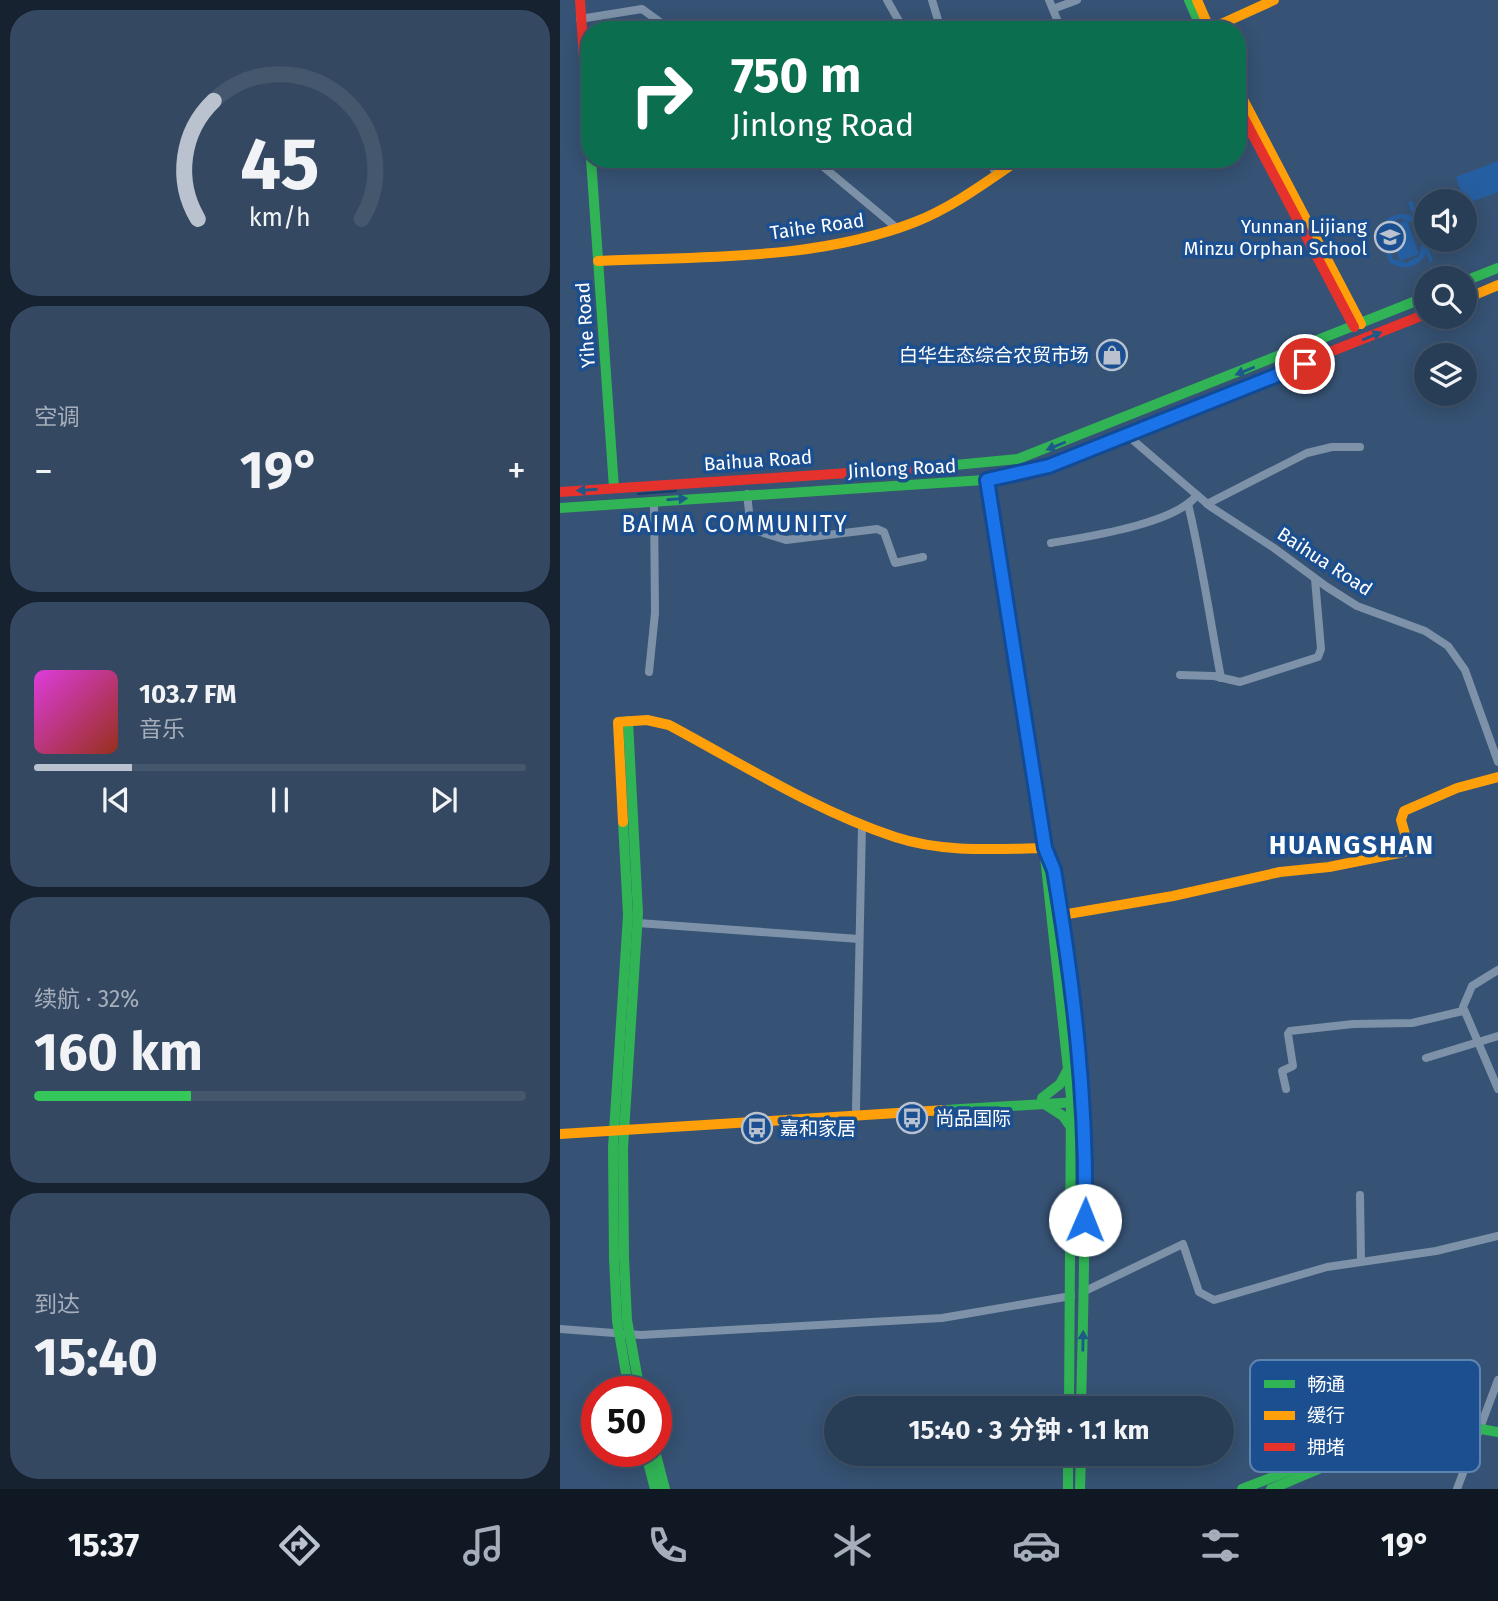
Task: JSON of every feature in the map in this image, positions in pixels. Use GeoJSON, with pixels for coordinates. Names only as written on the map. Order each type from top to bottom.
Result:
{"type":"FeatureCollection","features":[{"type":"Feature","properties":{"kind":"street"},"geometry":{"type":"LineString","coordinates":[[580,0],[581,32]]}},
{"type":"Feature","properties":{"kind":"street"},"geometry":{"type":"LineString","coordinates":[[887,0],[899,21]]}},
{"type":"Feature","properties":{"kind":"street"},"geometry":{"type":"LineString","coordinates":[[932,0],[939,21]]}},
{"type":"Feature","properties":{"kind":"street"},"geometry":{"type":"LineString","coordinates":[[1058,21],[1051,4],[1077,0]]}},
{"type":"Feature","properties":{"kind":"street"},"geometry":{"type":"LineString","coordinates":[[1189,0],[1198,21]]}},
{"type":"Feature","properties":{"kind":"street"},"geometry":{"type":"LineString","coordinates":[[1198,0],[1206,21]]}},
{"type":"Feature","properties":{"kind":"street"},"geometry":{"type":"LineString","coordinates":[[1228,21],[1274,0]]}},
{"type":"Feature","properties":{"kind":"street"},"geometry":{"type":"LineString","coordinates":[[580,19],[642,9],[659,21]]}},
{"type":"Feature","properties":{"kind":"street"},"geometry":{"type":"LineString","coordinates":[[1246,106],[1357,325]]}},
{"type":"Feature","properties":{"kind":"street"},"geometry":{"type":"LineString","coordinates":[[1246,122],[1357,325]]}},
{"type":"Feature","properties":{"kind":"street","name":"Yihe Road"},"geometry":{"type":"LineString","coordinates":[[591,168],[614,488]]}},
{"type":"Feature","properties":{"kind":"street"},"geometry":{"type":"LineString","coordinates":[[825,168],[898,229]]}},
{"type":"Feature","properties":{"kind":"street"},"geometry":{"type":"LineString","coordinates":[[993,168],[997,175]]}},
{"type":"Feature","properties":{"kind":"street","name":"Taihe Road"},"geometry":{"type":"LineString","coordinates":[[598,261],[796,249],[852,241],[898,229],[949,206],[1007,168]]}},
{"type":"Feature","properties":{"kind":"street"},"geometry":{"type":"LineString","coordinates":[[1477,276],[1498,268]]}},
{"type":"Feature","properties":{"kind":"street"},"geometry":{"type":"LineString","coordinates":[[1477,294],[1498,285]]}},
{"type":"Feature","properties":{"kind":"street"},"geometry":{"type":"LineString","coordinates":[[1357,325],[1414,302]]}},
{"type":"Feature","properties":{"kind":"street","name":"Jinlong Road"},"geometry":{"type":"LineString","coordinates":[[560,508],[987,480],[1035,471],[1414,319]]}},
{"type":"Feature","properties":{"kind":"street","name":"Baihua Road"},"geometry":{"type":"LineString","coordinates":[[560,492],[995,463],[1031,455],[1357,325]]}},
{"type":"Feature","properties":{"kind":"street","name":"Baihua Road"},"geometry":{"type":"LineString","coordinates":[[1127,435],[1207,504],[1315,579],[1357,606],[1425,631],[1447,646],[1465,670],[1498,758]]}},
{"type":"Feature","properties":{"kind":"street"},"geometry":{"type":"LineString","coordinates":[[1207,504],[1307,453],[1332,447],[1360,447]]}},
{"type":"Feature","properties":{"kind":"street"},"geometry":{"type":"LineString","coordinates":[[987,480],[1045,848],[1044,871],[1069,1063],[1073,1130],[1069,1396]]}},
{"type":"Feature","properties":{"kind":"street"},"geometry":{"type":"LineString","coordinates":[[747,494],[751,529],[786,540],[874,528],[884,532],[895,563],[923,557]]}},
{"type":"Feature","properties":{"kind":"street"},"geometry":{"type":"LineString","coordinates":[[1051,543],[1119,531],[1188,504],[1197,495]]}},
{"type":"Feature","properties":{"kind":"street"},"geometry":{"type":"LineString","coordinates":[[649,672],[656,613],[654,501]]}},
{"type":"Feature","properties":{"kind":"street"},"geometry":{"type":"LineString","coordinates":[[1188,504],[1205,571],[1208,616],[1221,678]]}},
{"type":"Feature","properties":{"kind":"street"},"geometry":{"type":"LineString","coordinates":[[1180,675],[1245,681],[1320,656],[1315,579]]}},
{"type":"Feature","properties":{"kind":"street"},"geometry":{"type":"LineString","coordinates":[[623,721],[647,720],[669,725],[862,825],[897,838],[945,848],[1045,848]]}},
{"type":"Feature","properties":{"kind":"street"},"geometry":{"type":"LineString","coordinates":[[619,1127],[638,923],[623,721]]}},
{"type":"Feature","properties":{"kind":"street"},"geometry":{"type":"LineString","coordinates":[[623,721],[628,915],[619,1127],[624,1334],[628,1376]]}},
{"type":"Feature","properties":{"kind":"street"},"geometry":{"type":"LineString","coordinates":[[1062,915],[1173,896],[1280,872],[1329,867],[1404,852],[1409,848],[1401,820],[1404,811],[1457,788],[1498,777]]}},
{"type":"Feature","properties":{"kind":"street"},"geometry":{"type":"LineString","coordinates":[[856,1109],[862,825]]}},
{"type":"Feature","properties":{"kind":"street"},"geometry":{"type":"LineString","coordinates":[[1045,848],[1054,870],[1062,915],[1078,1020],[1084,1098],[1082,1396]]}},
{"type":"Feature","properties":{"kind":"street"},"geometry":{"type":"LineString","coordinates":[[638,923],[859,939]]}},
{"type":"Feature","properties":{"kind":"street"},"geometry":{"type":"LineString","coordinates":[[1498,970],[1472,986],[1465,998],[1463,1011],[1498,1089]]}},
{"type":"Feature","properties":{"kind":"street"},"geometry":{"type":"LineString","coordinates":[[1286,1089],[1282,1071],[1293,1066],[1288,1034],[1290,1031],[1353,1024],[1412,1023],[1463,1011]]}},
{"type":"Feature","properties":{"kind":"street"},"geometry":{"type":"LineString","coordinates":[[1426,1058],[1498,1036]]}},
{"type":"Feature","properties":{"kind":"street"},"geometry":{"type":"LineString","coordinates":[[1042,1101],[1060,1084],[1069,1063]]}},
{"type":"Feature","properties":{"kind":"street"},"geometry":{"type":"LineString","coordinates":[[560,1127],[619,1127],[1084,1098]]}},
{"type":"Feature","properties":{"kind":"street"},"geometry":{"type":"LineString","coordinates":[[560,1133],[856,1109],[1042,1101],[1059,1113],[1073,1130]]}},
{"type":"Feature","properties":{"kind":"street"},"geometry":{"type":"LineString","coordinates":[[1360,1195],[1361,1261]]}},
{"type":"Feature","properties":{"kind":"street"},"geometry":{"type":"LineString","coordinates":[[1083,1292],[1182,1244],[1199,1292],[1214,1300],[1315,1270],[1436,1251],[1498,1236]]}},
{"type":"Feature","properties":{"kind":"street"},"geometry":{"type":"LineString","coordinates":[[560,1329],[624,1334],[942,1318],[1071,1296]]}},
{"type":"Feature","properties":{"kind":"street"},"geometry":{"type":"LineString","coordinates":[[624,1334],[636,1376]]}},
{"type":"Feature","properties":{"kind":"street"},"geometry":{"type":"LineString","coordinates":[[1480,1433],[1498,1380]]}},
{"type":"Feature","properties":{"kind":"street"},"geometry":{"type":"LineString","coordinates":[[1480,1433],[1498,1432]]}},
{"type":"Feature","properties":{"kind":"street"},"geometry":{"type":"LineString","coordinates":[[1480,1433],[1498,1439]]}},
{"type":"Feature","properties":{"kind":"street"},"geometry":{"type":"LineString","coordinates":[[1068,1466],[1068,1489]]}},
{"type":"Feature","properties":{"kind":"street"},"geometry":{"type":"LineString","coordinates":[[1080,1489],[1081,1466]]}},
{"type":"Feature","properties":{"kind":"street"},"geometry":{"type":"LineString","coordinates":[[649,1467],[655,1489]]}},
{"type":"Feature","properties":{"kind":"street"},"geometry":{"type":"LineString","coordinates":[[659,1467],[665,1489]]}},
{"type":"Feature","properties":{"kind":"street"},"geometry":{"type":"LineString","coordinates":[[1242,1489],[1286,1472]]}},
{"type":"Feature","properties":{"kind":"street"},"geometry":{"type":"LineString","coordinates":[[1271,1489],[1316,1472]]}},
{"type":"Feature","properties":{"kind":"street"},"geometry":{"type":"LineString","coordinates":[[1457,1489],[1464,1472]]}},
{"type":"Feature","properties":{"kind":"shaded area"},"geometry":{"type":"Polygon","coordinates":[[[1498,161],[1498,192],[1477,200],[1477,189],[1460,189],[1456,177],[1498,161]]]}},
{"type":"Feature","properties":{"kind":"shaded area"},"geometry":{"type":"Polygon","coordinates":[[[1412,201],[1414,224],[1401,218],[1387,224],[1384,235],[1393,259],[1406,263],[1419,256],[1420,252],[1430,252],[1433,261],[1430,262],[1426,253],[1414,265],[1400,267],[1389,262],[1380,232],[1384,222],[1392,216],[1413,216],[1408,202],[1412,201]]]}},
{"type":"Feature","properties":{"kind":"shaded area"},"geometry":{"type":"Polygon","coordinates":[[[1407,220],[1414,240],[1414,252],[1419,254],[1400,261],[1388,227],[1407,220]]]}},
{"type":"Feature","properties":{"kind":"waterway"},"geometry":{"type":"LineString","coordinates":[[638,494],[676,491]]}},
{"type":"Feature","properties":{"kind":"traffic: fast"},"geometry":{"type":"LineString","coordinates":[[1189,0],[1198,21]]}},
{"type":"Feature","properties":{"kind":"traffic: fast"},"geometry":{"type":"LineString","coordinates":[[592,168],[614,488]]}},
{"type":"Feature","properties":{"kind":"traffic: fast"},"geometry":{"type":"LineString","coordinates":[[1477,276],[1498,268]]}},
{"type":"Feature","properties":{"kind":"traffic: fast"},"geometry":{"type":"LineString","coordinates":[[924,468],[1018,459],[1414,302]]}},
{"type":"Feature","properties":{"kind":"traffic: fast"},"geometry":{"type":"LineString","coordinates":[[560,508],[984,480],[1021,474],[1168,416]]}},
{"type":"Feature","properties":{"kind":"traffic: fast"},"geometry":{"type":"LineString","coordinates":[[628,721],[638,913],[623,1148],[624,1257],[627,1320],[637,1376]]}},
{"type":"Feature","properties":{"kind":"traffic: fast"},"geometry":{"type":"LineString","coordinates":[[1041,820],[1071,1097],[1069,1396]]}},
{"type":"Feature","properties":{"kind":"traffic: fast"},"geometry":{"type":"LineString","coordinates":[[623,822],[628,915],[613,1147],[617,1321],[626,1376]]}},
{"type":"Feature","properties":{"kind":"traffic: fast"},"geometry":{"type":"LineString","coordinates":[[1046,851],[1059,895],[1064,925],[1081,1080],[1084,1135],[1081,1396]]}},
{"type":"Feature","properties":{"kind":"traffic: fast"},"geometry":{"type":"LineString","coordinates":[[1042,1098],[1060,1084],[1068,1069]]}},
{"type":"Feature","properties":{"kind":"traffic: fast"},"geometry":{"type":"LineString","coordinates":[[945,1110],[1078,1102]]}},
{"type":"Feature","properties":{"kind":"traffic: fast"},"geometry":{"type":"LineString","coordinates":[[1046,1105],[1063,1116],[1072,1129]]}},
{"type":"Feature","properties":{"kind":"traffic: fast"},"geometry":{"type":"LineString","coordinates":[[1480,1429],[1498,1432]]}},
{"type":"Feature","properties":{"kind":"traffic: fast"},"geometry":{"type":"LineString","coordinates":[[1068,1466],[1068,1489]]}},
{"type":"Feature","properties":{"kind":"traffic: fast"},"geometry":{"type":"LineString","coordinates":[[1080,1489],[1081,1466]]}},
{"type":"Feature","properties":{"kind":"traffic: fast"},"geometry":{"type":"LineString","coordinates":[[649,1467],[655,1489]]}},
{"type":"Feature","properties":{"kind":"traffic: fast"},"geometry":{"type":"LineString","coordinates":[[659,1467],[665,1489]]}},
{"type":"Feature","properties":{"kind":"traffic: fast"},"geometry":{"type":"LineString","coordinates":[[1242,1489],[1286,1472]]}},
{"type":"Feature","properties":{"kind":"traffic: fast"},"geometry":{"type":"LineString","coordinates":[[1271,1489],[1311,1472]]}},
{"type":"Feature","properties":{"kind":"traffic: slow"},"geometry":{"type":"LineString","coordinates":[[1197,0],[1206,21]]}},
{"type":"Feature","properties":{"kind":"traffic: slow"},"geometry":{"type":"LineString","coordinates":[[1228,21],[1274,0]]}},
{"type":"Feature","properties":{"kind":"traffic: slow"},"geometry":{"type":"LineString","coordinates":[[1246,105],[1361,324]]}},
{"type":"Feature","properties":{"kind":"traffic: slow"},"geometry":{"type":"LineString","coordinates":[[598,261],[718,257],[838,244],[915,222],[969,194],[1007,168]]}},
{"type":"Feature","properties":{"kind":"traffic: slow"},"geometry":{"type":"LineString","coordinates":[[1477,294],[1498,285]]}},
{"type":"Feature","properties":{"kind":"traffic: slow"},"geometry":{"type":"LineString","coordinates":[[623,822],[618,722],[647,720],[669,725],[808,800],[895,837],[951,848],[1045,848]]}},
{"type":"Feature","properties":{"kind":"traffic: slow"},"geometry":{"type":"LineString","coordinates":[[1062,915],[1173,896],[1280,872],[1329,867],[1404,852],[1409,848],[1401,820],[1404,811],[1457,788],[1498,777]]}},
{"type":"Feature","properties":{"kind":"traffic: slow"},"geometry":{"type":"LineString","coordinates":[[560,1134],[945,1110]]}},
{"type":"Feature","properties":{"kind":"traffic: jam"},"geometry":{"type":"LineString","coordinates":[[580,0],[581,21]]}},
{"type":"Feature","properties":{"kind":"traffic: jam"},"geometry":{"type":"LineString","coordinates":[[1246,122],[1354,327]]}},
{"type":"Feature","properties":{"kind":"traffic: jam"},"geometry":{"type":"LineString","coordinates":[[1168,416],[1414,319]]}},
{"type":"Feature","properties":{"kind":"traffic: jam"},"geometry":{"type":"LineString","coordinates":[[560,492],[924,468]]}},
{"type":"Feature","properties":{"kind":"traffic: jam"},"geometry":{"type":"LineString","coordinates":[[987,480],[1041,820]]}},
{"type":"Feature","properties":{"kind":"place","name":"Yunnan Lijiang Minzu Orphan School"},"geometry":{"type":"Point","coordinates":[1390,237]}},
{"type":"Feature","properties":{"kind":"place","name":"白华生态综合农贸市场"},"geometry":{"type":"Point","coordinates":[1112,355]}},
{"type":"Feature","properties":{"kind":"place","name":"尚品国际"},"geometry":{"type":"Point","coordinates":[912,1118]}},
{"type":"Feature","properties":{"kind":"place","name":"嘉和家居"},"geometry":{"type":"Point","coordinates":[757,1128]}},
{"type":"Feature","properties":{"kind":"district","name":"BAIMA COMMUNITY"},"geometry":{"type":"Point","coordinates":[735,524]}},
{"type":"Feature","properties":{"kind":"district","name":"HUANGSHAN"},"geometry":{"type":"Point","coordinates":[1352,845]}},
{"type":"Feature","properties":{"kind":"route"},"geometry":{"type":"LineString","coordinates":[[1085,1220],[1085,1130],[1078,1020],[1054,870],[1045,848],[987,480],[1049,466],[1305,364]]}}]}
